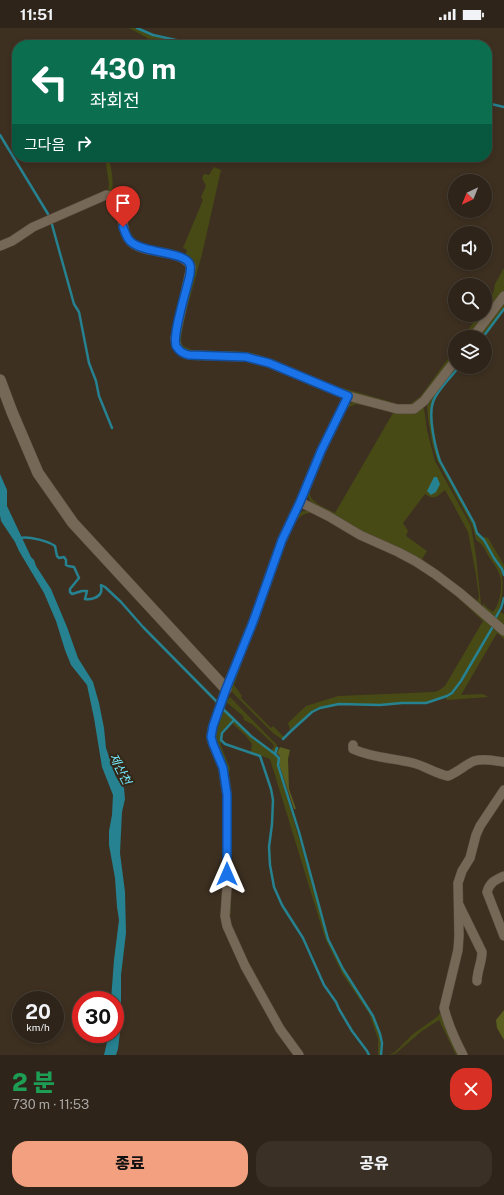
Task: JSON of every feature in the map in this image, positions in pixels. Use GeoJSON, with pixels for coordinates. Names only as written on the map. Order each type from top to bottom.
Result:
{"type":"FeatureCollection","features":[{"type":"Feature","properties":{"kind":"street"},"geometry":{"type":"LineString","coordinates":[[0,246],[12,241],[33,227],[52,218],[106,195],[110,195],[118,201],[121,207],[123,227],[130,241],[143,248],[178,256],[185,259],[191,267],[175,338],[176,345],[184,354],[246,357],[269,363],[348,396],[398,409],[414,409],[419,406],[448,370]]}},
{"type":"Feature","properties":{"kind":"street"},"geometry":{"type":"LineString","coordinates":[[477,330],[504,296]]}},
{"type":"Feature","properties":{"kind":"street"},"geometry":{"type":"LineString","coordinates":[[0,380],[38,473],[73,523],[226,689]]}},
{"type":"Feature","properties":{"kind":"street"},"geometry":{"type":"LineString","coordinates":[[299,1055],[280,1030],[245,966],[227,926],[225,916],[227,887],[227,795],[223,768],[211,737],[213,726],[226,689],[253,622],[282,540],[300,502],[321,451],[348,396]]}},
{"type":"Feature","properties":{"kind":"street"},"geometry":{"type":"LineString","coordinates":[[300,502],[328,516],[360,535],[398,552],[436,574],[504,631]]}},
{"type":"Feature","properties":{"kind":"street"},"geometry":{"type":"LineString","coordinates":[[353,745],[353,749],[359,752],[390,760],[414,764],[448,776],[476,761],[483,760],[504,762]]}},
{"type":"Feature","properties":{"kind":"street"},"geometry":{"type":"LineString","coordinates":[[463,1055],[449,1024],[444,1008],[458,950],[458,883],[462,871],[470,858],[480,826],[504,790]]}},
{"type":"Feature","properties":{"kind":"street"},"geometry":{"type":"LineString","coordinates":[[504,876],[496,879],[489,885],[487,892],[504,936]]}},
{"type":"Feature","properties":{"kind":"street"},"geometry":{"type":"LineString","coordinates":[[458,903],[482,952],[482,958],[477,973],[478,981]]}},
{"type":"Feature","properties":{"kind":"green space"},"geometry":{"type":"Polygon","coordinates":[[[129,28],[136,28],[153,36],[172,40],[149,40],[129,28]]]}},
{"type":"Feature","properties":{"kind":"green space"},"geometry":{"type":"Polygon","coordinates":[[[106,162],[110,162],[113,188],[112,193],[108,192],[109,184],[106,162]]]}},
{"type":"Feature","properties":{"kind":"green space"},"geometry":{"type":"Polygon","coordinates":[[[214,167],[221,170],[202,254],[185,316],[181,342],[183,346],[192,350],[247,352],[257,354],[339,387],[402,405],[410,404],[420,397],[448,359],[448,366],[427,394],[410,407],[349,393],[264,360],[197,354],[178,347],[179,323],[189,282],[185,257],[187,250],[183,248],[203,200],[201,197],[206,186],[202,178],[204,174],[209,175],[214,167]]]}},
{"type":"Feature","properties":{"kind":"green space"},"geometry":{"type":"Polygon","coordinates":[[[504,268],[504,293],[492,308],[492,295],[495,284],[504,268]]]}},
{"type":"Feature","properties":{"kind":"green space"},"geometry":{"type":"Polygon","coordinates":[[[504,300],[504,308],[487,330],[480,330],[487,322],[492,322],[492,315],[504,300]]]}},
{"type":"Feature","properties":{"kind":"green space"},"geometry":{"type":"Polygon","coordinates":[[[474,322],[481,322],[475,330],[468,330],[474,322]]]}},
{"type":"Feature","properties":{"kind":"green space"},"geometry":{"type":"Polygon","coordinates":[[[449,374],[452,374],[433,402],[431,410],[436,450],[439,461],[474,523],[476,531],[501,568],[502,593],[500,606],[496,617],[500,612],[504,614],[504,627],[483,608],[483,603],[493,612],[495,609],[499,600],[501,580],[497,568],[484,547],[476,540],[472,525],[437,460],[432,443],[428,418],[427,407],[429,399],[449,374]]]}},
{"type":"Feature","properties":{"kind":"green space"},"geometry":{"type":"Polygon","coordinates":[[[356,401],[395,410],[425,402],[424,408],[427,430],[435,461],[471,526],[476,556],[480,606],[361,531],[310,501],[307,493],[309,483],[333,435],[309,491],[315,502],[335,513],[393,413],[356,404],[349,407],[341,418],[347,405],[356,401]],[[445,490],[436,497],[431,497],[425,494],[403,523],[408,531],[406,536],[427,551],[422,559],[478,601],[479,596],[476,575],[468,532],[445,490]]]}},
{"type":"Feature","properties":{"kind":"green space"},"geometry":{"type":"Polygon","coordinates":[[[310,510],[395,553],[434,576],[492,625],[461,681],[451,693],[447,696],[426,703],[402,702],[380,705],[339,704],[320,707],[290,730],[288,723],[306,706],[338,696],[438,691],[445,686],[483,621],[445,586],[431,576],[405,560],[336,524],[312,513],[308,513],[300,517],[291,528],[298,515],[303,511],[310,510]]]}},
{"type":"Feature","properties":{"kind":"green space"},"geometry":{"type":"Polygon","coordinates":[[[291,528],[234,685],[242,696],[241,698],[271,728],[273,726],[284,737],[283,739],[273,733],[233,693],[231,687],[283,543],[291,528]]]}},
{"type":"Feature","properties":{"kind":"green space"},"geometry":{"type":"Polygon","coordinates":[[[480,536],[488,538],[504,565],[504,574],[486,543],[480,536]]]}},
{"type":"Feature","properties":{"kind":"green space"},"geometry":{"type":"Polygon","coordinates":[[[493,627],[504,636],[504,639],[497,633],[461,695],[483,694],[488,697],[447,700],[446,698],[454,693],[462,682],[493,627]]]}},
{"type":"Feature","properties":{"kind":"green space"},"geometry":{"type":"Polygon","coordinates":[[[230,697],[277,745],[275,753],[272,750],[274,746],[273,744],[252,724],[244,720],[243,716],[226,702],[230,697]]]}},
{"type":"Feature","properties":{"kind":"green space"},"geometry":{"type":"Polygon","coordinates":[[[222,707],[234,720],[222,731],[220,735],[221,745],[230,768],[230,812],[226,770],[217,747],[215,735],[216,725],[222,707]]]}},
{"type":"Feature","properties":{"kind":"green space"},"geometry":{"type":"Polygon","coordinates":[[[234,721],[278,758],[282,781],[328,939],[343,970],[372,1016],[380,1034],[380,1055],[378,1055],[378,1039],[369,1013],[343,975],[325,938],[270,759],[251,752],[252,744],[232,723],[234,721]]]}},
{"type":"Feature","properties":{"kind":"green space"},"geometry":{"type":"Polygon","coordinates":[[[280,747],[290,750],[288,759],[289,789],[296,809],[294,809],[279,764],[280,756],[277,753],[280,747]]]}},
{"type":"Feature","properties":{"kind":"green space"},"geometry":{"type":"Polygon","coordinates":[[[230,812],[231,914],[228,919],[237,941],[257,977],[272,1009],[303,1055],[301,1055],[280,1026],[228,924],[226,916],[229,893],[230,812]]]}},
{"type":"Feature","properties":{"kind":"green space"},"geometry":{"type":"Polygon","coordinates":[[[504,1010],[504,1040],[497,1028],[496,1020],[504,1010]]]}},
{"type":"Feature","properties":{"kind":"green space"},"geometry":{"type":"Polygon","coordinates":[[[440,1013],[461,1055],[456,1055],[439,1020],[422,1031],[395,1054],[389,1055],[395,1052],[413,1034],[437,1017],[440,1013]]]}},
{"type":"Feature","properties":{"kind":"water"},"geometry":{"type":"Polygon","coordinates":[[[0,474],[7,490],[7,506],[31,557],[51,589],[78,658],[93,682],[104,728],[106,748],[116,777],[124,788],[125,799],[122,812],[120,853],[125,892],[126,933],[121,975],[121,991],[112,991],[119,920],[115,878],[109,845],[113,795],[102,767],[87,685],[71,665],[56,621],[44,593],[15,542],[1,521],[0,474]]]}},
{"type":"Feature","properties":{"kind":"water"},"geometry":{"type":"Polygon","coordinates":[[[434,477],[437,477],[440,484],[436,492],[431,495],[427,491],[434,477]]]}},
{"type":"Feature","properties":{"kind":"water"},"geometry":{"type":"Polygon","coordinates":[[[107,1043],[119,1043],[116,1055],[104,1055],[107,1043]]]}},
{"type":"Feature","properties":{"kind":"waterway"},"geometry":{"type":"LineString","coordinates":[[137,28],[153,35],[176,40]]}},
{"type":"Feature","properties":{"kind":"waterway"},"geometry":{"type":"LineString","coordinates":[[492,104],[504,107]]}},
{"type":"Feature","properties":{"kind":"waterway"},"geometry":{"type":"LineString","coordinates":[[0,135],[12,155]]}},
{"type":"Feature","properties":{"kind":"waterway"},"geometry":{"type":"LineString","coordinates":[[16,162],[48,214]]}},
{"type":"Feature","properties":{"kind":"waterway"},"geometry":{"type":"LineString","coordinates":[[51,221],[74,304],[79,312],[89,363],[96,381],[99,396],[112,428]]}},
{"type":"Feature","properties":{"kind":"waterway"},"geometry":{"type":"LineString","coordinates":[[488,330],[504,309]]}},
{"type":"Feature","properties":{"kind":"waterway"},"geometry":{"type":"LineString","coordinates":[[453,374],[441,388],[433,402],[431,415],[436,448],[440,461],[474,523],[477,533],[484,540],[502,569],[504,575]]}},
{"type":"Feature","properties":{"kind":"waterway"},"geometry":{"type":"LineString","coordinates":[[20,538],[38,539],[55,546],[57,556],[59,558],[64,557],[66,560],[66,565],[74,567],[79,578],[70,589],[72,594],[87,591],[85,599],[92,599],[100,594],[101,585],[105,587],[218,703]]}},
{"type":"Feature","properties":{"kind":"waterway"},"geometry":{"type":"LineString","coordinates":[[496,617],[504,598]]}},
{"type":"Feature","properties":{"kind":"waterway"},"geometry":{"type":"LineString","coordinates":[[283,739],[312,712],[320,708],[339,704],[380,705],[426,703],[447,696],[452,693],[461,681],[492,628]]}},
{"type":"Feature","properties":{"kind":"waterway"},"geometry":{"type":"LineString","coordinates":[[223,709],[251,736],[275,754],[277,748]]}},
{"type":"Feature","properties":{"kind":"waterway"},"geometry":{"type":"LineString","coordinates":[[234,720],[222,733],[221,740],[225,744],[260,756],[271,789],[273,800],[269,847],[270,865],[274,887],[282,905],[303,938],[324,985],[336,1002],[352,1031],[369,1055]]}},
{"type":"Feature","properties":{"kind":"waterway"},"geometry":{"type":"LineString","coordinates":[[275,754],[279,758],[278,765],[299,832],[328,939],[343,969],[373,1016],[382,1043],[381,1055]]}},
{"type":"Feature","properties":{"kind":"route"},"geometry":{"type":"LineString","coordinates":[[123,227],[130,241],[136,245],[160,253],[178,256],[185,259],[191,267],[175,338],[176,345],[180,351],[189,355],[246,357],[269,363],[348,396],[321,451],[300,502],[282,540],[253,622],[213,726],[211,737],[223,768],[227,795],[227,874]]}},
{"type":"Feature","properties":{"kind":"water label","name":"제산천"},"geometry":{"type":"Point","coordinates":[120,769]}}]}
